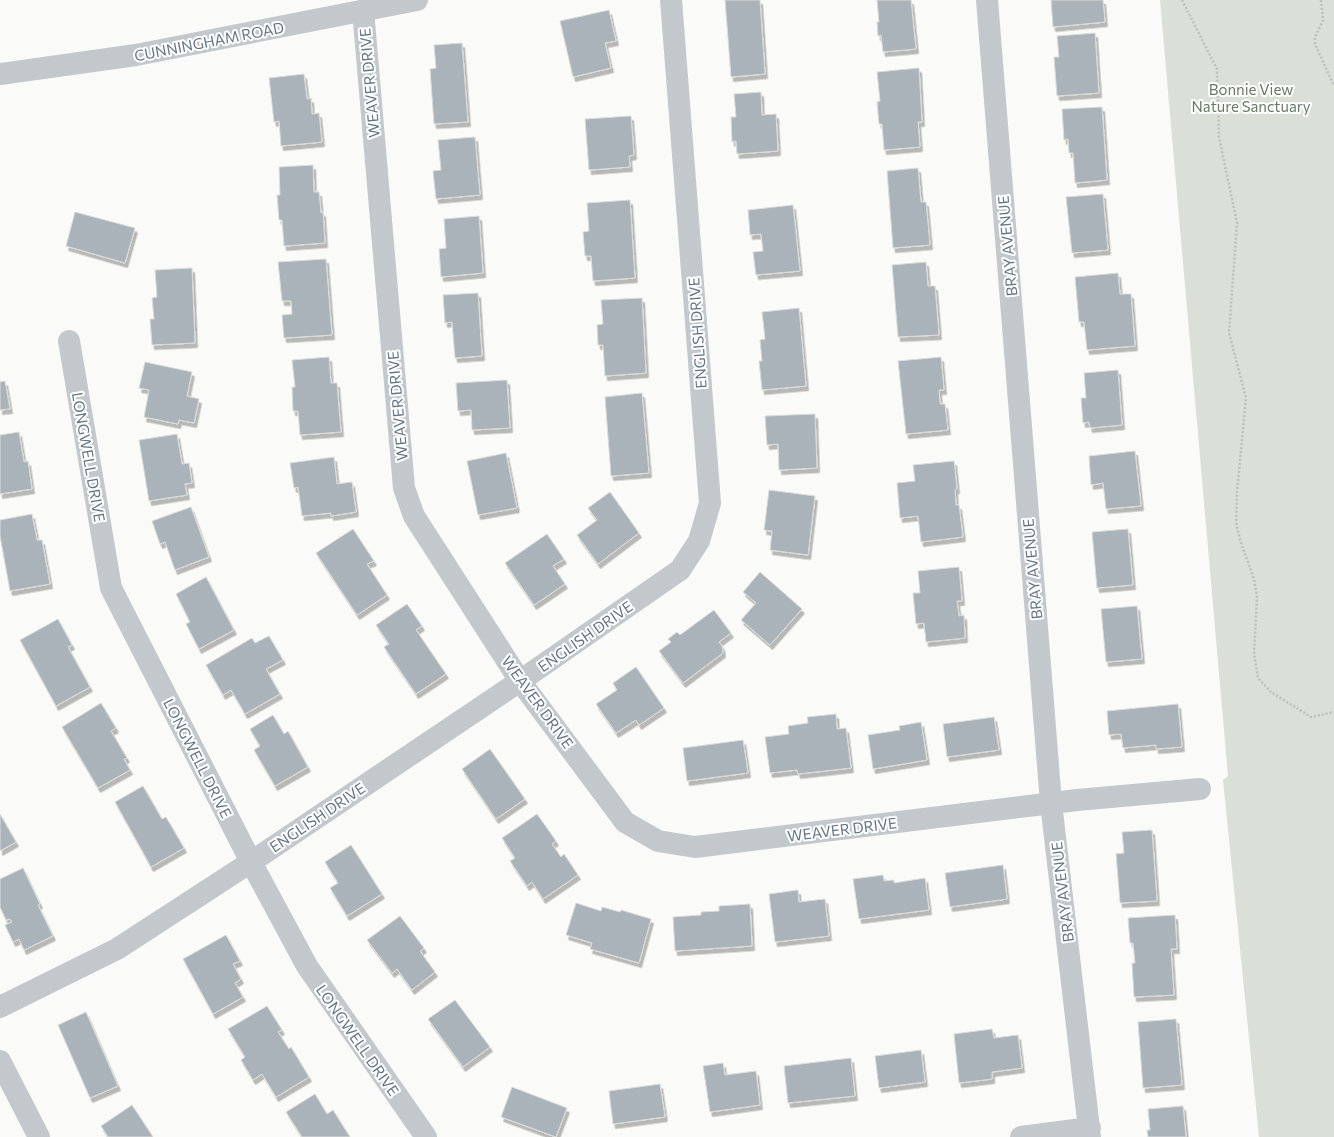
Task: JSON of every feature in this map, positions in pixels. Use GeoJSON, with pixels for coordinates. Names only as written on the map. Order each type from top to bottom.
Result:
{"type":"FeatureCollection","features":[{"type":"Feature","properties":{"kind":"street","name":"CUNNINGHAM ROAD"},"geometry":{"type":"LineString","coordinates":[[0,74],[136,56],[417,0]]}},
{"type":"Feature","properties":{"kind":"street","name":"ENGLISH DRIVE"},"geometry":{"type":"LineString","coordinates":[[0,1007],[117,949],[251,862],[520,681],[680,570],[699,541],[710,503],[671,0]]}},
{"type":"Feature","properties":{"kind":"street","name":"BRAY AVENUE"},"geometry":{"type":"LineString","coordinates":[[987,0],[1051,803],[1090,1132]]}},
{"type":"Feature","properties":{"kind":"street","name":"WEAVER DRIVE"},"geometry":{"type":"LineString","coordinates":[[363,10],[404,488],[414,516],[520,681],[625,822],[658,841],[696,847],[1077,800],[1200,789]]}},
{"type":"Feature","properties":{"kind":"street","name":"LONGWELL DRIVE"},"geometry":{"type":"LineString","coordinates":[[69,340],[111,588],[251,862],[307,966],[426,1137]]}},
{"type":"Feature","properties":{"kind":"street"},"geometry":{"type":"LineString","coordinates":[[0,1061],[39,1137]]}},
{"type":"Feature","properties":{"kind":"street"},"geometry":{"type":"LineString","coordinates":[[1021,1137],[1090,1132]]}},
{"type":"Feature","properties":{"kind":"path"},"geometry":{"type":"LineString","coordinates":[[1182,0],[1217,69],[1219,137],[1237,223],[1229,333],[1246,398],[1237,492],[1236,522],[1240,540],[1254,579],[1257,597],[1254,654],[1258,678],[1271,692],[1311,717],[1334,712]]}},
{"type":"Feature","properties":{"kind":"path"},"geometry":{"type":"LineString","coordinates":[[1321,0],[1323,21],[1315,37],[1315,44],[1334,86]]}},
{"type":"Feature","properties":{"kind":"green space","name":"Bonnie View Nature Sanctuary"},"geometry":{"type":"Polygon","coordinates":[[[1160,0],[1334,0],[1334,1137],[1259,1137],[1223,780],[1228,776],[1160,0]]]}},
{"type":"Feature","properties":{"kind":"building"},"geometry":{"type":"Polygon","coordinates":[[[725,0],[760,0],[765,74],[731,77],[725,0]]]}},
{"type":"Feature","properties":{"kind":"building"},"geometry":{"type":"Polygon","coordinates":[[[877,0],[911,0],[916,49],[883,52],[881,35],[878,36],[877,22],[879,22],[877,0]]]}},
{"type":"Feature","properties":{"kind":"building"},"geometry":{"type":"Polygon","coordinates":[[[1051,0],[1103,0],[1105,22],[1053,27],[1051,0]]]}},
{"type":"Feature","properties":{"kind":"building"},"geometry":{"type":"Polygon","coordinates":[[[609,10],[616,41],[605,43],[611,68],[573,77],[560,21],[609,10]]]}},
{"type":"Feature","properties":{"kind":"building"},"geometry":{"type":"Polygon","coordinates":[[[1095,33],[1099,93],[1057,96],[1054,57],[1059,57],[1057,36],[1095,33]]]}},
{"type":"Feature","properties":{"kind":"building"},"geometry":{"type":"Polygon","coordinates":[[[462,43],[468,122],[434,124],[430,69],[436,68],[434,45],[462,43]]]}},
{"type":"Feature","properties":{"kind":"building"},"geometry":{"type":"Polygon","coordinates":[[[919,68],[922,122],[918,122],[920,147],[884,150],[882,124],[879,124],[877,102],[880,101],[877,72],[919,68]]]}},
{"type":"Feature","properties":{"kind":"building"},"geometry":{"type":"Polygon","coordinates":[[[304,74],[307,99],[311,98],[312,114],[319,113],[322,142],[281,146],[279,121],[274,122],[269,78],[304,74]]]}},
{"type":"Feature","properties":{"kind":"building"},"geometry":{"type":"Polygon","coordinates":[[[761,92],[762,115],[776,114],[778,151],[737,154],[736,141],[732,142],[731,117],[736,117],[734,94],[761,92]]]}},
{"type":"Feature","properties":{"kind":"building"},"geometry":{"type":"Polygon","coordinates":[[[1102,107],[1107,180],[1075,183],[1073,153],[1069,153],[1068,139],[1064,140],[1062,109],[1102,107]]]}},
{"type":"Feature","properties":{"kind":"building"},"geometry":{"type":"Polygon","coordinates":[[[631,116],[634,155],[629,156],[630,167],[589,170],[585,119],[631,116]]]}},
{"type":"Feature","properties":{"kind":"building"},"geometry":{"type":"Polygon","coordinates":[[[475,137],[480,195],[436,199],[433,171],[441,170],[438,140],[475,137]]]}},
{"type":"Feature","properties":{"kind":"building"},"geometry":{"type":"Polygon","coordinates":[[[313,165],[314,192],[319,192],[321,213],[323,212],[325,243],[284,246],[282,220],[279,220],[277,195],[280,195],[279,167],[313,165]]]}},
{"type":"Feature","properties":{"kind":"building"},"geometry":{"type":"Polygon","coordinates":[[[918,168],[921,202],[926,202],[930,245],[893,248],[887,171],[918,168]]]}},
{"type":"Feature","properties":{"kind":"building"},"geometry":{"type":"Polygon","coordinates":[[[1103,194],[1108,250],[1072,253],[1066,197],[1103,194]]]}},
{"type":"Feature","properties":{"kind":"building"},"geometry":{"type":"Polygon","coordinates":[[[630,200],[635,278],[593,281],[591,256],[585,256],[583,232],[589,231],[587,203],[630,200]]]}},
{"type":"Feature","properties":{"kind":"building"},"geometry":{"type":"Polygon","coordinates":[[[793,205],[800,271],[756,275],[753,252],[763,251],[761,234],[750,235],[748,210],[793,205]]]}},
{"type":"Feature","properties":{"kind":"building"},"geometry":{"type":"Polygon","coordinates":[[[75,212],[135,228],[125,263],[66,246],[75,212]]]}},
{"type":"Feature","properties":{"kind":"building"},"geometry":{"type":"Polygon","coordinates":[[[479,216],[483,273],[441,277],[439,249],[446,248],[444,219],[479,216]]]}},
{"type":"Feature","properties":{"kind":"building"},"geometry":{"type":"Polygon","coordinates":[[[326,259],[332,335],[284,338],[282,315],[292,314],[291,301],[282,301],[278,262],[326,259]]]}},
{"type":"Feature","properties":{"kind":"building"},"geometry":{"type":"Polygon","coordinates":[[[926,262],[928,286],[935,286],[939,335],[898,337],[892,265],[926,262]]]}},
{"type":"Feature","properties":{"kind":"building"},"geometry":{"type":"Polygon","coordinates":[[[192,268],[195,343],[152,345],[150,319],[154,319],[152,298],[157,297],[155,270],[192,268]]]}},
{"type":"Feature","properties":{"kind":"building"},"geometry":{"type":"Polygon","coordinates":[[[1118,273],[1120,294],[1131,294],[1135,346],[1087,350],[1084,322],[1079,322],[1075,277],[1118,273]]]}},
{"type":"Feature","properties":{"kind":"building"},"geometry":{"type":"Polygon","coordinates":[[[478,293],[482,356],[455,358],[452,322],[445,323],[443,295],[478,293]]]}},
{"type":"Feature","properties":{"kind":"building"},"geometry":{"type":"Polygon","coordinates":[[[642,298],[646,373],[605,376],[603,345],[598,345],[597,325],[603,324],[601,300],[642,298]]]}},
{"type":"Feature","properties":{"kind":"building"},"geometry":{"type":"Polygon","coordinates":[[[799,308],[806,386],[762,390],[759,361],[762,361],[760,340],[765,339],[762,312],[799,308]]]}},
{"type":"Feature","properties":{"kind":"building"},"geometry":{"type":"Polygon","coordinates":[[[329,357],[331,383],[337,383],[341,432],[300,435],[298,411],[293,411],[292,387],[295,387],[292,360],[329,357]]]}},
{"type":"Feature","properties":{"kind":"building"},"geometry":{"type":"Polygon","coordinates":[[[941,357],[944,390],[939,390],[940,404],[945,404],[948,430],[906,434],[898,361],[941,357]]]}},
{"type":"Feature","properties":{"kind":"building"},"geometry":{"type":"Polygon","coordinates":[[[145,362],[192,372],[187,396],[199,399],[194,423],[179,420],[178,424],[144,417],[149,390],[139,388],[145,362]]]}},
{"type":"Feature","properties":{"kind":"building"},"geometry":{"type":"Polygon","coordinates":[[[1118,370],[1122,425],[1090,428],[1089,422],[1083,423],[1081,398],[1086,398],[1084,373],[1118,370]]]}},
{"type":"Feature","properties":{"kind":"building"},"geometry":{"type":"Polygon","coordinates":[[[507,380],[510,428],[472,430],[471,410],[458,411],[456,383],[507,380]]]}},
{"type":"Feature","properties":{"kind":"building"},"geometry":{"type":"Polygon","coordinates":[[[5,381],[10,409],[0,410],[0,382],[5,381]]]}},
{"type":"Feature","properties":{"kind":"building"},"geometry":{"type":"Polygon","coordinates":[[[642,393],[649,473],[611,476],[605,397],[642,393]]]}},
{"type":"Feature","properties":{"kind":"building"},"geometry":{"type":"Polygon","coordinates":[[[815,414],[817,468],[779,470],[778,444],[767,445],[765,416],[815,414]]]}},
{"type":"Feature","properties":{"kind":"building"},"geometry":{"type":"Polygon","coordinates":[[[19,432],[24,462],[28,461],[32,489],[0,494],[0,435],[19,432]]]}},
{"type":"Feature","properties":{"kind":"building"},"geometry":{"type":"Polygon","coordinates":[[[177,434],[182,464],[189,463],[192,483],[185,484],[187,495],[149,501],[139,440],[177,434]]]}},
{"type":"Feature","properties":{"kind":"building"},"geometry":{"type":"Polygon","coordinates":[[[1135,451],[1141,506],[1106,509],[1103,483],[1091,485],[1089,456],[1135,451]]]}},
{"type":"Feature","properties":{"kind":"building"},"geometry":{"type":"Polygon","coordinates":[[[506,453],[517,508],[478,515],[467,461],[506,453]]]}},
{"type":"Feature","properties":{"kind":"building"},"geometry":{"type":"Polygon","coordinates":[[[334,457],[337,484],[352,482],[356,512],[331,516],[331,513],[302,516],[298,487],[294,488],[290,463],[334,457]]]}},
{"type":"Feature","properties":{"kind":"building"},"geometry":{"type":"Polygon","coordinates":[[[954,461],[957,489],[955,490],[956,505],[959,505],[963,537],[921,542],[918,516],[900,518],[897,483],[915,481],[913,465],[954,461]]]}},
{"type":"Feature","properties":{"kind":"building"},"geometry":{"type":"Polygon","coordinates":[[[769,490],[815,496],[808,555],[770,550],[772,531],[764,530],[769,490]]]}},
{"type":"Feature","properties":{"kind":"building"},"geometry":{"type":"Polygon","coordinates":[[[610,492],[639,533],[598,564],[577,535],[597,520],[588,508],[610,492]]]}},
{"type":"Feature","properties":{"kind":"building"},"geometry":{"type":"Polygon","coordinates":[[[191,507],[209,557],[175,570],[165,542],[160,544],[152,521],[191,507]]]}},
{"type":"Feature","properties":{"kind":"building"},"geometry":{"type":"Polygon","coordinates":[[[32,514],[37,540],[42,540],[50,584],[10,591],[0,536],[0,520],[32,514]]]}},
{"type":"Feature","properties":{"kind":"building"},"geometry":{"type":"Polygon","coordinates":[[[353,529],[374,561],[367,564],[387,595],[357,615],[316,553],[353,529]]]}},
{"type":"Feature","properties":{"kind":"building"},"geometry":{"type":"Polygon","coordinates":[[[1128,529],[1133,585],[1097,588],[1092,532],[1128,529]]]}},
{"type":"Feature","properties":{"kind":"building"},"geometry":{"type":"Polygon","coordinates":[[[547,534],[564,559],[553,566],[565,584],[534,605],[505,563],[547,534]]]}},
{"type":"Feature","properties":{"kind":"building"},"geometry":{"type":"Polygon","coordinates":[[[959,567],[962,601],[957,601],[959,616],[964,615],[965,638],[926,642],[924,623],[916,624],[913,593],[920,593],[918,571],[959,567]]]}},
{"type":"Feature","properties":{"kind":"building"},"geometry":{"type":"Polygon","coordinates":[[[760,572],[802,609],[770,645],[741,620],[756,603],[743,592],[760,572]]]}},
{"type":"Feature","properties":{"kind":"building"},"geometry":{"type":"Polygon","coordinates":[[[206,577],[234,630],[199,649],[186,624],[190,622],[176,594],[206,577]]]}},
{"type":"Feature","properties":{"kind":"building"},"geometry":{"type":"Polygon","coordinates":[[[407,604],[422,626],[416,630],[446,674],[416,694],[384,647],[389,644],[376,625],[407,604]]]}},
{"type":"Feature","properties":{"kind":"building"},"geometry":{"type":"Polygon","coordinates":[[[1137,606],[1142,659],[1106,662],[1101,609],[1137,606]]]}},
{"type":"Feature","properties":{"kind":"building"},"geometry":{"type":"Polygon","coordinates":[[[714,610],[731,633],[719,642],[722,646],[723,653],[683,683],[659,651],[671,642],[668,639],[677,632],[680,635],[714,610]]]}},
{"type":"Feature","properties":{"kind":"building"},"geometry":{"type":"Polygon","coordinates":[[[58,619],[72,645],[68,647],[90,687],[56,706],[20,640],[58,619]]]}},
{"type":"Feature","properties":{"kind":"building"},"geometry":{"type":"Polygon","coordinates":[[[269,636],[283,660],[266,669],[280,694],[245,714],[231,690],[223,695],[206,665],[252,638],[255,643],[269,636]]]}},
{"type":"Feature","properties":{"kind":"building"},"geometry":{"type":"Polygon","coordinates":[[[636,667],[664,708],[639,725],[636,720],[616,733],[596,704],[617,690],[613,683],[636,667]]]}},
{"type":"Feature","properties":{"kind":"building"},"geometry":{"type":"Polygon","coordinates":[[[101,703],[116,728],[111,731],[127,758],[124,759],[130,770],[98,788],[62,727],[101,703]]]}},
{"type":"Feature","properties":{"kind":"building"},"geometry":{"type":"Polygon","coordinates":[[[1178,704],[1182,747],[1156,749],[1156,745],[1123,748],[1121,734],[1109,735],[1107,711],[1178,704]]]}},
{"type":"Feature","properties":{"kind":"building"},"geometry":{"type":"Polygon","coordinates":[[[836,714],[837,729],[846,728],[851,768],[798,774],[797,770],[770,773],[765,737],[789,734],[788,726],[808,723],[807,717],[836,714]]]}},
{"type":"Feature","properties":{"kind":"building"},"geometry":{"type":"Polygon","coordinates":[[[273,715],[284,734],[288,731],[308,767],[275,786],[254,750],[260,746],[250,729],[273,715]]]}},
{"type":"Feature","properties":{"kind":"building"},"geometry":{"type":"Polygon","coordinates":[[[994,717],[999,750],[947,757],[943,724],[994,717]]]}},
{"type":"Feature","properties":{"kind":"building"},"geometry":{"type":"Polygon","coordinates":[[[921,722],[927,760],[873,769],[868,735],[900,730],[899,726],[921,722]]]}},
{"type":"Feature","properties":{"kind":"building"},"geometry":{"type":"Polygon","coordinates":[[[743,740],[748,773],[687,781],[683,748],[743,740]]]}},
{"type":"Feature","properties":{"kind":"building"},"geometry":{"type":"Polygon","coordinates":[[[490,749],[525,799],[496,819],[462,769],[490,749]]]}},
{"type":"Feature","properties":{"kind":"building"},"geometry":{"type":"Polygon","coordinates":[[[143,786],[162,819],[166,817],[184,848],[151,867],[115,802],[143,786]]]}},
{"type":"Feature","properties":{"kind":"building"},"geometry":{"type":"Polygon","coordinates":[[[0,814],[16,842],[0,851],[0,814]]]}},
{"type":"Feature","properties":{"kind":"building"},"geometry":{"type":"Polygon","coordinates":[[[537,814],[556,841],[552,844],[561,857],[564,854],[578,875],[543,899],[532,882],[527,886],[510,861],[515,858],[502,838],[537,814]]]}},
{"type":"Feature","properties":{"kind":"building"},"geometry":{"type":"Polygon","coordinates":[[[1152,830],[1157,901],[1120,903],[1116,854],[1124,853],[1122,832],[1152,830]]]}},
{"type":"Feature","properties":{"kind":"building"},"geometry":{"type":"Polygon","coordinates":[[[351,845],[382,894],[347,916],[330,888],[338,883],[325,862],[351,845]]]}},
{"type":"Feature","properties":{"kind":"building"},"geometry":{"type":"Polygon","coordinates":[[[1003,865],[1007,899],[950,907],[945,873],[1003,865]]]}},
{"type":"Feature","properties":{"kind":"building"},"geometry":{"type":"Polygon","coordinates":[[[23,868],[40,904],[38,905],[53,936],[24,950],[19,939],[13,942],[5,925],[12,922],[10,919],[6,920],[0,907],[0,879],[23,868]]]}},
{"type":"Feature","properties":{"kind":"building"},"geometry":{"type":"Polygon","coordinates":[[[883,875],[884,881],[894,880],[894,883],[925,878],[929,910],[859,919],[853,879],[883,875]]]}},
{"type":"Feature","properties":{"kind":"building"},"geometry":{"type":"Polygon","coordinates":[[[798,890],[799,902],[825,899],[829,936],[775,942],[769,894],[798,890]]]}},
{"type":"Feature","properties":{"kind":"building"},"geometry":{"type":"Polygon","coordinates":[[[576,903],[601,911],[602,907],[620,912],[621,910],[651,919],[639,963],[590,949],[592,943],[566,935],[576,903]]]}},
{"type":"Feature","properties":{"kind":"building"},"geometry":{"type":"Polygon","coordinates":[[[750,904],[752,946],[675,951],[673,917],[701,915],[701,912],[719,911],[719,906],[750,904]]]}},
{"type":"Feature","properties":{"kind":"building"},"geometry":{"type":"Polygon","coordinates":[[[1175,915],[1177,949],[1171,949],[1174,995],[1134,997],[1132,963],[1135,963],[1133,943],[1130,943],[1128,918],[1175,915]]]}},
{"type":"Feature","properties":{"kind":"building"},"geometry":{"type":"Polygon","coordinates":[[[400,916],[424,948],[420,951],[435,972],[412,990],[397,969],[392,973],[367,940],[400,916]]]}},
{"type":"Feature","properties":{"kind":"building"},"geometry":{"type":"Polygon","coordinates":[[[226,935],[240,961],[233,964],[241,979],[235,983],[243,997],[213,1014],[183,959],[226,935]]]}},
{"type":"Feature","properties":{"kind":"building"},"geometry":{"type":"Polygon","coordinates":[[[455,1000],[490,1047],[463,1067],[428,1019],[455,1000]]]}},
{"type":"Feature","properties":{"kind":"building"},"geometry":{"type":"Polygon","coordinates":[[[267,1006],[282,1030],[278,1032],[289,1049],[291,1047],[309,1077],[276,1097],[262,1074],[253,1080],[241,1060],[245,1057],[228,1029],[267,1006]]]}},
{"type":"Feature","properties":{"kind":"building"},"geometry":{"type":"Polygon","coordinates":[[[86,1012],[118,1086],[90,1098],[58,1025],[86,1012]]]}},
{"type":"Feature","properties":{"kind":"building"},"geometry":{"type":"Polygon","coordinates":[[[1176,1019],[1182,1085],[1143,1088],[1138,1022],[1176,1019]]]}},
{"type":"Feature","properties":{"kind":"building"},"geometry":{"type":"Polygon","coordinates":[[[992,1029],[994,1038],[1018,1035],[1022,1068],[992,1072],[992,1079],[959,1083],[954,1034],[992,1029]]]}},
{"type":"Feature","properties":{"kind":"building"},"geometry":{"type":"Polygon","coordinates":[[[921,1050],[925,1082],[879,1088],[875,1056],[921,1050]]]}},
{"type":"Feature","properties":{"kind":"building"},"geometry":{"type":"Polygon","coordinates":[[[851,1058],[855,1096],[788,1103],[784,1066],[851,1058]]]}},
{"type":"Feature","properties":{"kind":"building"},"geometry":{"type":"Polygon","coordinates":[[[723,1063],[725,1075],[756,1071],[760,1105],[710,1112],[703,1066],[723,1063]]]}},
{"type":"Feature","properties":{"kind":"building"},"geometry":{"type":"Polygon","coordinates":[[[660,1084],[665,1117],[613,1124],[609,1091],[660,1084]]]}},
{"type":"Feature","properties":{"kind":"building"},"geometry":{"type":"Polygon","coordinates":[[[512,1087],[567,1108],[556,1137],[501,1117],[512,1087]]]}},
{"type":"Feature","properties":{"kind":"building"},"geometry":{"type":"Polygon","coordinates":[[[315,1094],[327,1114],[333,1110],[350,1137],[302,1137],[286,1112],[315,1094]]]}},
{"type":"Feature","properties":{"kind":"building"},"geometry":{"type":"Polygon","coordinates":[[[132,1105],[153,1137],[108,1137],[101,1126],[132,1105]]]}},
{"type":"Feature","properties":{"kind":"building"},"geometry":{"type":"Polygon","coordinates":[[[1183,1106],[1186,1137],[1148,1137],[1147,1130],[1150,1130],[1148,1109],[1183,1106]]]}}]}
